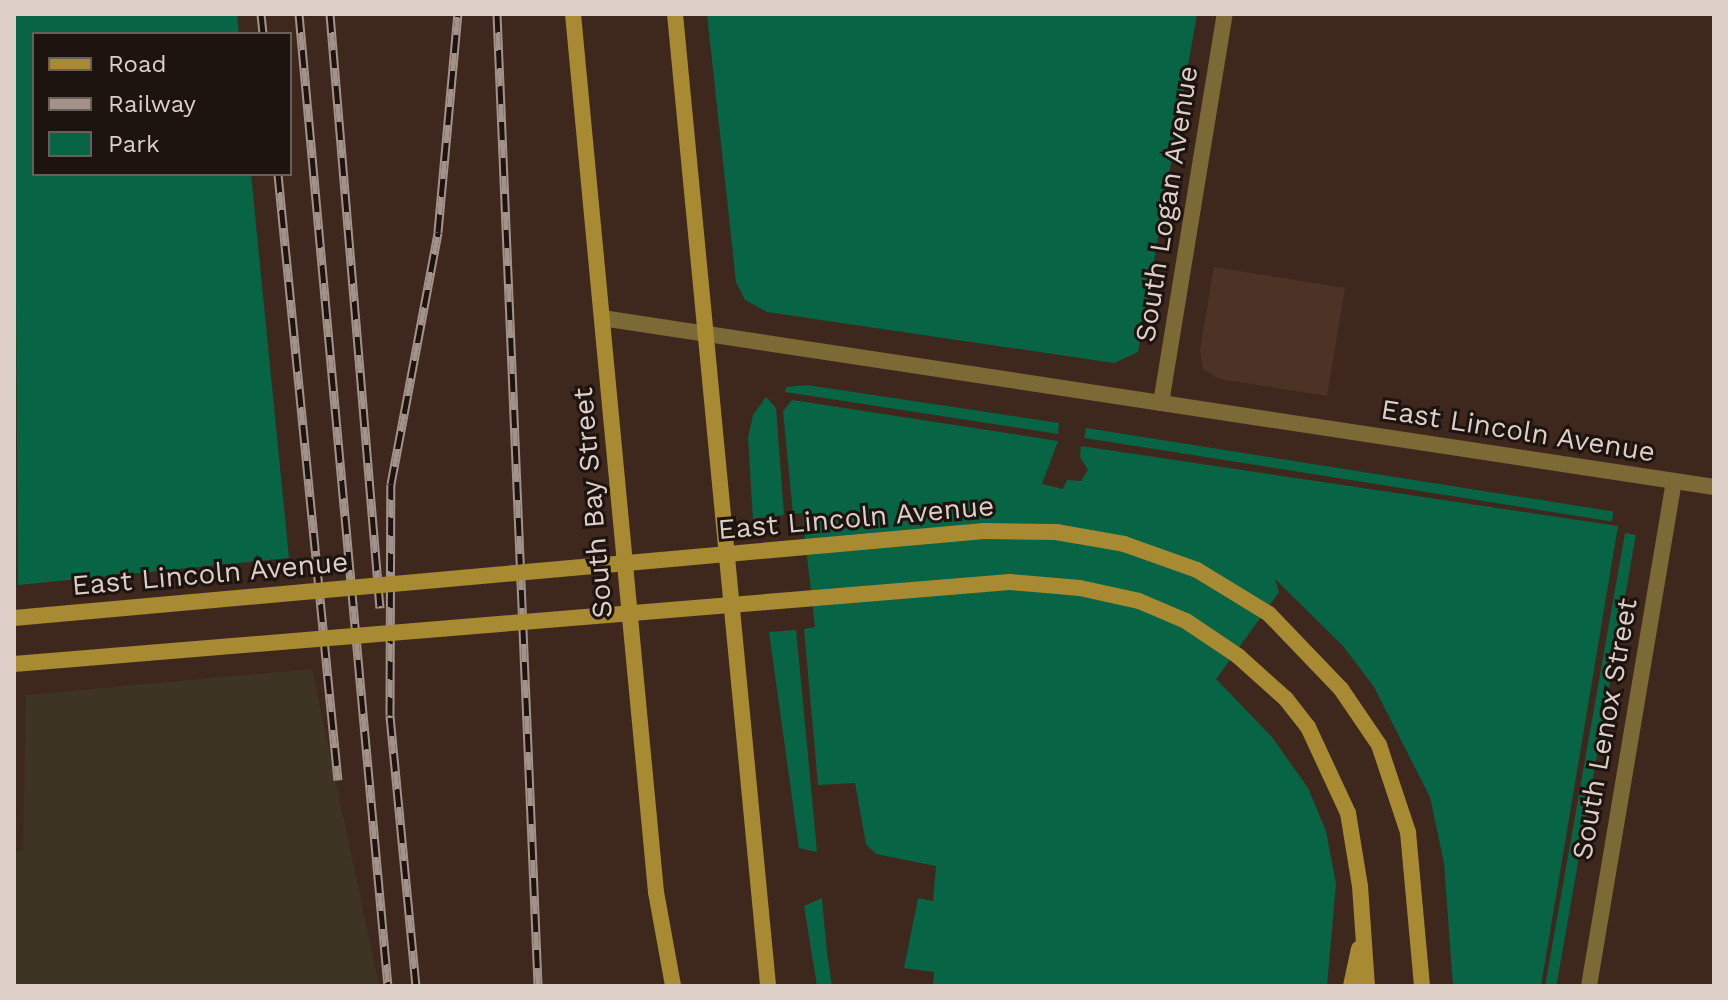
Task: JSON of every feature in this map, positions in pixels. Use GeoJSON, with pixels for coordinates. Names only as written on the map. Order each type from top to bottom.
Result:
{"type":"FeatureCollection","features":[{"type":"Feature","properties":{"kind":"main road","name":"South Bay Street"},"geometry":{"type":"LineString","coordinates":[[573,14],[656,892],[673,986]]}},
{"type":"Feature","properties":{"kind":"main road"},"geometry":{"type":"LineString","coordinates":[[675,14],[709,335],[769,984]]}},
{"type":"Feature","properties":{"kind":"main road","name":"East Lincoln Avenue"},"geometry":{"type":"LineString","coordinates":[[14,618],[984,531],[1056,532],[1124,544],[1197,570],[1269,614],[1341,689],[1379,745],[1408,832],[1422,986]]}},
{"type":"Feature","properties":{"kind":"main road"},"geometry":{"type":"LineString","coordinates":[[14,664],[1010,582],[1125,598],[1186,621],[1238,656],[1286,699],[1308,727],[1348,813],[1367,986]]}},
{"type":"Feature","properties":{"kind":"main road"},"geometry":{"type":"LineString","coordinates":[[1351,986],[1363,932]]}},
{"type":"Feature","properties":{"kind":"street","name":"South Logan Avenue"},"geometry":{"type":"LineString","coordinates":[[1161,403],[1225,14]]}},
{"type":"Feature","properties":{"kind":"street","name":"East Lincoln Avenue"},"geometry":{"type":"LineString","coordinates":[[602,318],[1714,487]]}},
{"type":"Feature","properties":{"kind":"street","name":"South Lenox Street"},"geometry":{"type":"LineString","coordinates":[[1589,986],[1674,481]]}},
{"type":"Feature","properties":{"kind":"shaded area"},"geometry":{"type":"Polygon","coordinates":[[[1214,267],[1345,288],[1327,396],[1219,379],[1203,369],[1200,351],[1214,267]]]}},
{"type":"Feature","properties":{"kind":"shaded area"},"geometry":{"type":"Polygon","coordinates":[[[312,669],[379,986],[14,986],[14,852],[23,851],[26,695],[312,669]]]}},
{"type":"Feature","properties":{"kind":"green space"},"geometry":{"type":"Polygon","coordinates":[[[14,14],[237,14],[239,32],[32,32],[32,176],[251,176],[289,558],[18,585],[14,14]]]}},
{"type":"Feature","properties":{"kind":"green space"},"geometry":{"type":"Polygon","coordinates":[[[707,14],[1197,14],[1138,352],[1114,363],[767,312],[745,300],[736,282],[707,14]]]}},
{"type":"Feature","properties":{"kind":"green space"},"geometry":{"type":"Polygon","coordinates":[[[807,385],[1059,423],[1058,434],[785,392],[786,387],[807,385]]]}},
{"type":"Feature","properties":{"kind":"green space"},"geometry":{"type":"Polygon","coordinates":[[[766,397],[776,408],[784,515],[753,519],[748,438],[753,415],[766,397]]]}},
{"type":"Feature","properties":{"kind":"green space"},"geometry":{"type":"Polygon","coordinates":[[[792,400],[1058,441],[1042,484],[1063,489],[1067,480],[1081,481],[1088,470],[1080,457],[1081,446],[1618,526],[1541,986],[1453,986],[1444,863],[1430,797],[1374,687],[1343,646],[1275,579],[1279,592],[1216,679],[1272,737],[1308,788],[1326,831],[1336,884],[1327,986],[933,986],[934,972],[904,968],[918,898],[933,901],[936,866],[876,854],[866,844],[855,783],[818,785],[804,629],[815,627],[802,513],[793,514],[783,411],[792,400]]]}},
{"type":"Feature","properties":{"kind":"green space"},"geometry":{"type":"Polygon","coordinates":[[[1086,428],[1613,512],[1612,521],[1084,438],[1086,428]]]}},
{"type":"Feature","properties":{"kind":"green space"},"geometry":{"type":"Polygon","coordinates":[[[1625,533],[1636,535],[1556,986],[1545,985],[1625,533]]]}},
{"type":"Feature","properties":{"kind":"green space"},"geometry":{"type":"Polygon","coordinates":[[[796,630],[817,852],[799,848],[769,632],[796,630]]]}},
{"type":"Feature","properties":{"kind":"green space"},"geometry":{"type":"Polygon","coordinates":[[[822,898],[832,986],[817,986],[804,906],[822,898]]]}},
{"type":"Feature","properties":{"kind":"railway"},"geometry":{"type":"LineString","coordinates":[[261,14],[263,32]]}},
{"type":"Feature","properties":{"kind":"railway"},"geometry":{"type":"LineString","coordinates":[[299,14],[388,986]]}},
{"type":"Feature","properties":{"kind":"railway"},"geometry":{"type":"LineString","coordinates":[[330,14],[380,608]]}},
{"type":"Feature","properties":{"kind":"railway"},"geometry":{"type":"LineString","coordinates":[[416,986],[390,715],[391,484],[438,232],[458,14]]}},
{"type":"Feature","properties":{"kind":"railway"},"geometry":{"type":"LineString","coordinates":[[497,14],[538,986]]}},
{"type":"Feature","properties":{"kind":"railway"},"geometry":{"type":"LineString","coordinates":[[278,176],[338,780]]}}]}
